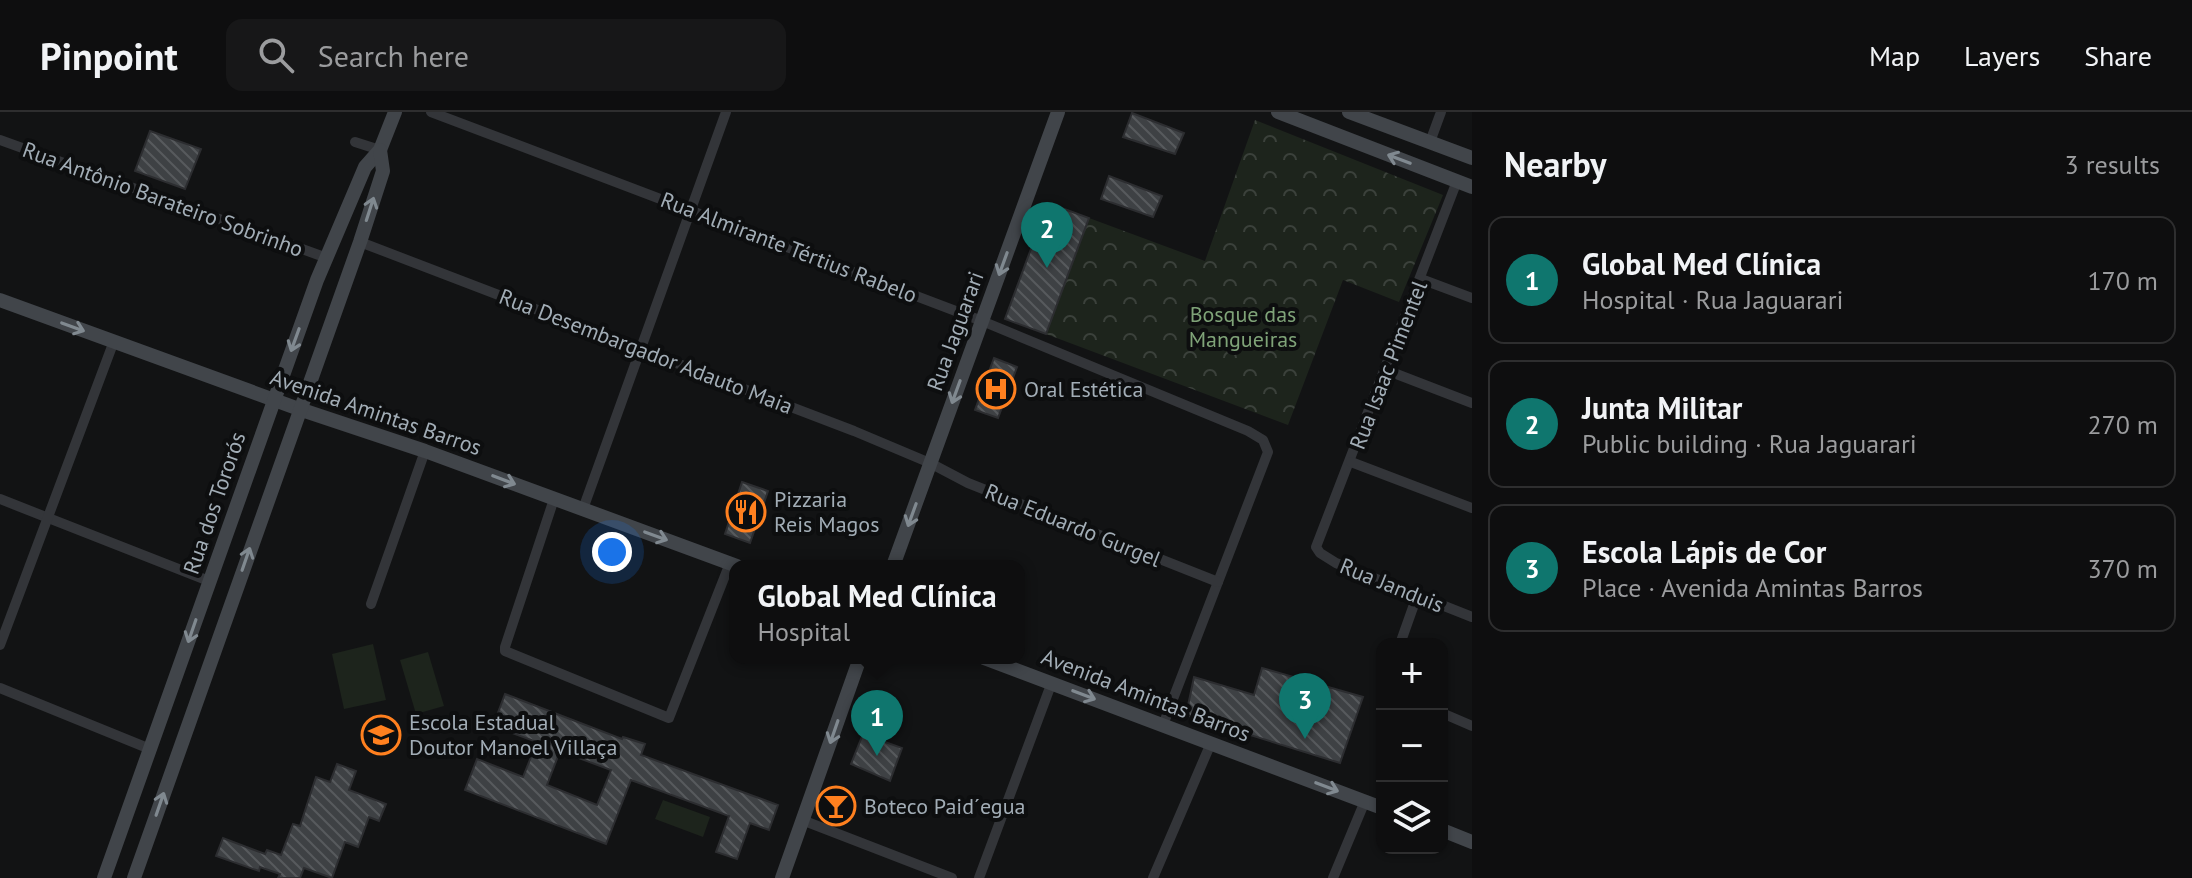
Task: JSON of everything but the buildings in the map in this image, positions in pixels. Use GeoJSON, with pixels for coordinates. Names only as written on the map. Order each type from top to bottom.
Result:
{"type":"FeatureCollection","features":[{"type":"Feature","properties":{"kind":"main road","name":"Rua dos Tororós"},"geometry":{"type":"LineString","coordinates":[[104,878],[317,280],[365,167],[380,150],[395,112]]}},
{"type":"Feature","properties":{"kind":"main road","name":"Rua Jaguarari"},"geometry":{"type":"LineString","coordinates":[[895,560],[1058,112]]}},
{"type":"Feature","properties":{"kind":"main road"},"geometry":{"type":"LineString","coordinates":[[1278,112],[1472,187]]}},
{"type":"Feature","properties":{"kind":"main road"},"geometry":{"type":"LineString","coordinates":[[1349,112],[1472,158]]}},
{"type":"Feature","properties":{"kind":"main road","name":"Rua dos Tororós"},"geometry":{"type":"LineString","coordinates":[[134,878],[360,242],[383,171],[380,150]]}},
{"type":"Feature","properties":{"kind":"main road"},"geometry":{"type":"LineString","coordinates":[[317,280],[342,289]]}},
{"type":"Feature","properties":{"kind":"main road","name":"Avenida Amintas Barros"},"geometry":{"type":"LineString","coordinates":[[0,300],[729,563]]}},
{"type":"Feature","properties":{"kind":"main road"},"geometry":{"type":"LineString","coordinates":[[782,878],[858,664]]}},
{"type":"Feature","properties":{"kind":"main road","name":"Avenida Amintas Barros"},"geometry":{"type":"LineString","coordinates":[[1001,664],[1376,806]]}},
{"type":"Feature","properties":{"kind":"main road"},"geometry":{"type":"LineString","coordinates":[[1448,832],[1472,842]]}},
{"type":"Feature","properties":{"kind":"street","name":"Rua Almirante Tértius Rabelo"},"geometry":{"type":"LineString","coordinates":[[431,112],[982,321],[1248,431],[1263,440],[1268,452],[1218,582]]}},
{"type":"Feature","properties":{"kind":"street"},"geometry":{"type":"LineString","coordinates":[[583,509],[726,112]]}},
{"type":"Feature","properties":{"kind":"street"},"geometry":{"type":"LineString","coordinates":[[1430,142],[1441,112]]}},
{"type":"Feature","properties":{"kind":"street","name":"Rua Antônio Barateiro Sobrinho"},"geometry":{"type":"LineString","coordinates":[[0,140],[327,258]]}},
{"type":"Feature","properties":{"kind":"street"},"geometry":{"type":"LineString","coordinates":[[355,142],[380,150]]}},
{"type":"Feature","properties":{"kind":"street","name":"Rua Isaac Pimentel"},"geometry":{"type":"LineString","coordinates":[[1317,548],[1457,181]]}},
{"type":"Feature","properties":{"kind":"street","name":"Rua Desembargador Adauto Maia"},"geometry":{"type":"LineString","coordinates":[[360,242],[930,463]]}},
{"type":"Feature","properties":{"kind":"street"},"geometry":{"type":"LineString","coordinates":[[1421,279],[1472,298]]}},
{"type":"Feature","properties":{"kind":"street"},"geometry":{"type":"LineString","coordinates":[[0,645],[114,341]]}},
{"type":"Feature","properties":{"kind":"street"},"geometry":{"type":"LineString","coordinates":[[1386,370],[1472,403]]}},
{"type":"Feature","properties":{"kind":"street"},"geometry":{"type":"LineString","coordinates":[[371,604],[425,451]]}},
{"type":"Feature","properties":{"kind":"street"},"geometry":{"type":"LineString","coordinates":[[1351,462],[1472,508]]}},
{"type":"Feature","properties":{"kind":"street","name":"Rua Eduardo Gurgel"},"geometry":{"type":"LineString","coordinates":[[930,463],[968,483],[1218,582]]}},
{"type":"Feature","properties":{"kind":"street"},"geometry":{"type":"LineString","coordinates":[[0,499],[209,581]]}},
{"type":"Feature","properties":{"kind":"street"},"geometry":{"type":"LineString","coordinates":[[554,499],[505,651],[669,718],[729,577]]}},
{"type":"Feature","properties":{"kind":"street","name":"Rua Janduis"},"geometry":{"type":"LineString","coordinates":[[1317,548],[1322,556],[1336,563],[1472,617]]}},
{"type":"Feature","properties":{"kind":"street"},"geometry":{"type":"LineString","coordinates":[[1163,725],[1218,582]]}},
{"type":"Feature","properties":{"kind":"street"},"geometry":{"type":"LineString","coordinates":[[1402,638],[1417,596]]}},
{"type":"Feature","properties":{"kind":"street"},"geometry":{"type":"LineString","coordinates":[[979,878],[1052,682]]}},
{"type":"Feature","properties":{"kind":"street"},"geometry":{"type":"LineString","coordinates":[[0,688],[150,749]]}},
{"type":"Feature","properties":{"kind":"street"},"geometry":{"type":"LineString","coordinates":[[1448,716],[1472,726]]}},
{"type":"Feature","properties":{"kind":"street"},"geometry":{"type":"LineString","coordinates":[[1153,878],[1211,743]]}},
{"type":"Feature","properties":{"kind":"street"},"geometry":{"type":"LineString","coordinates":[[1333,878],[1365,801]]}},
{"type":"Feature","properties":{"kind":"street"},"geometry":{"type":"LineString","coordinates":[[802,820],[952,878]]}},
{"type":"Feature","properties":{"kind":"green space","name":"Bosque das Mangueiras"},"geometry":{"type":"Polygon","coordinates":[[[1255,120],[1443,195],[1399,302],[1343,280],[1288,425],[1046,334],[1089,218],[1205,261],[1255,120]]]}},
{"type":"Feature","properties":{"kind":"green space"},"geometry":{"type":"Polygon","coordinates":[[[373,644],[386,700],[344,709],[332,654],[373,644]]]}},
{"type":"Feature","properties":{"kind":"green space"},"geometry":{"type":"Polygon","coordinates":[[[428,652],[444,706],[416,714],[400,660],[428,652]]]}},
{"type":"Feature","properties":{"kind":"green space"},"geometry":{"type":"Polygon","coordinates":[[[663,800],[710,817],[703,837],[655,819],[663,800]]]}},
{"type":"Feature","properties":{"kind":"place","name":"Junta Militar"},"geometry":{"type":"Point","coordinates":[1047,268]}},
{"type":"Feature","properties":{"kind":"place","name":"Oral Estética"},"geometry":{"type":"Point","coordinates":[996,389]}},
{"type":"Feature","properties":{"kind":"place","name":"Pizzaria Reis Magos"},"geometry":{"type":"Point","coordinates":[746,512]}},
{"type":"Feature","properties":{"kind":"place","name":"Escola Estadual Doutor Manoel Villaça"},"geometry":{"type":"Point","coordinates":[381,735]}},
{"type":"Feature","properties":{"kind":"place","name":"Escola Lápis de Cor"},"geometry":{"type":"Point","coordinates":[1305,739]}},
{"type":"Feature","properties":{"kind":"place","name":"Global Med Clínica"},"geometry":{"type":"Point","coordinates":[877,756]}},
{"type":"Feature","properties":{"kind":"place","name":"Boteco Paid´egua"},"geometry":{"type":"Point","coordinates":[836,806]}}]}
